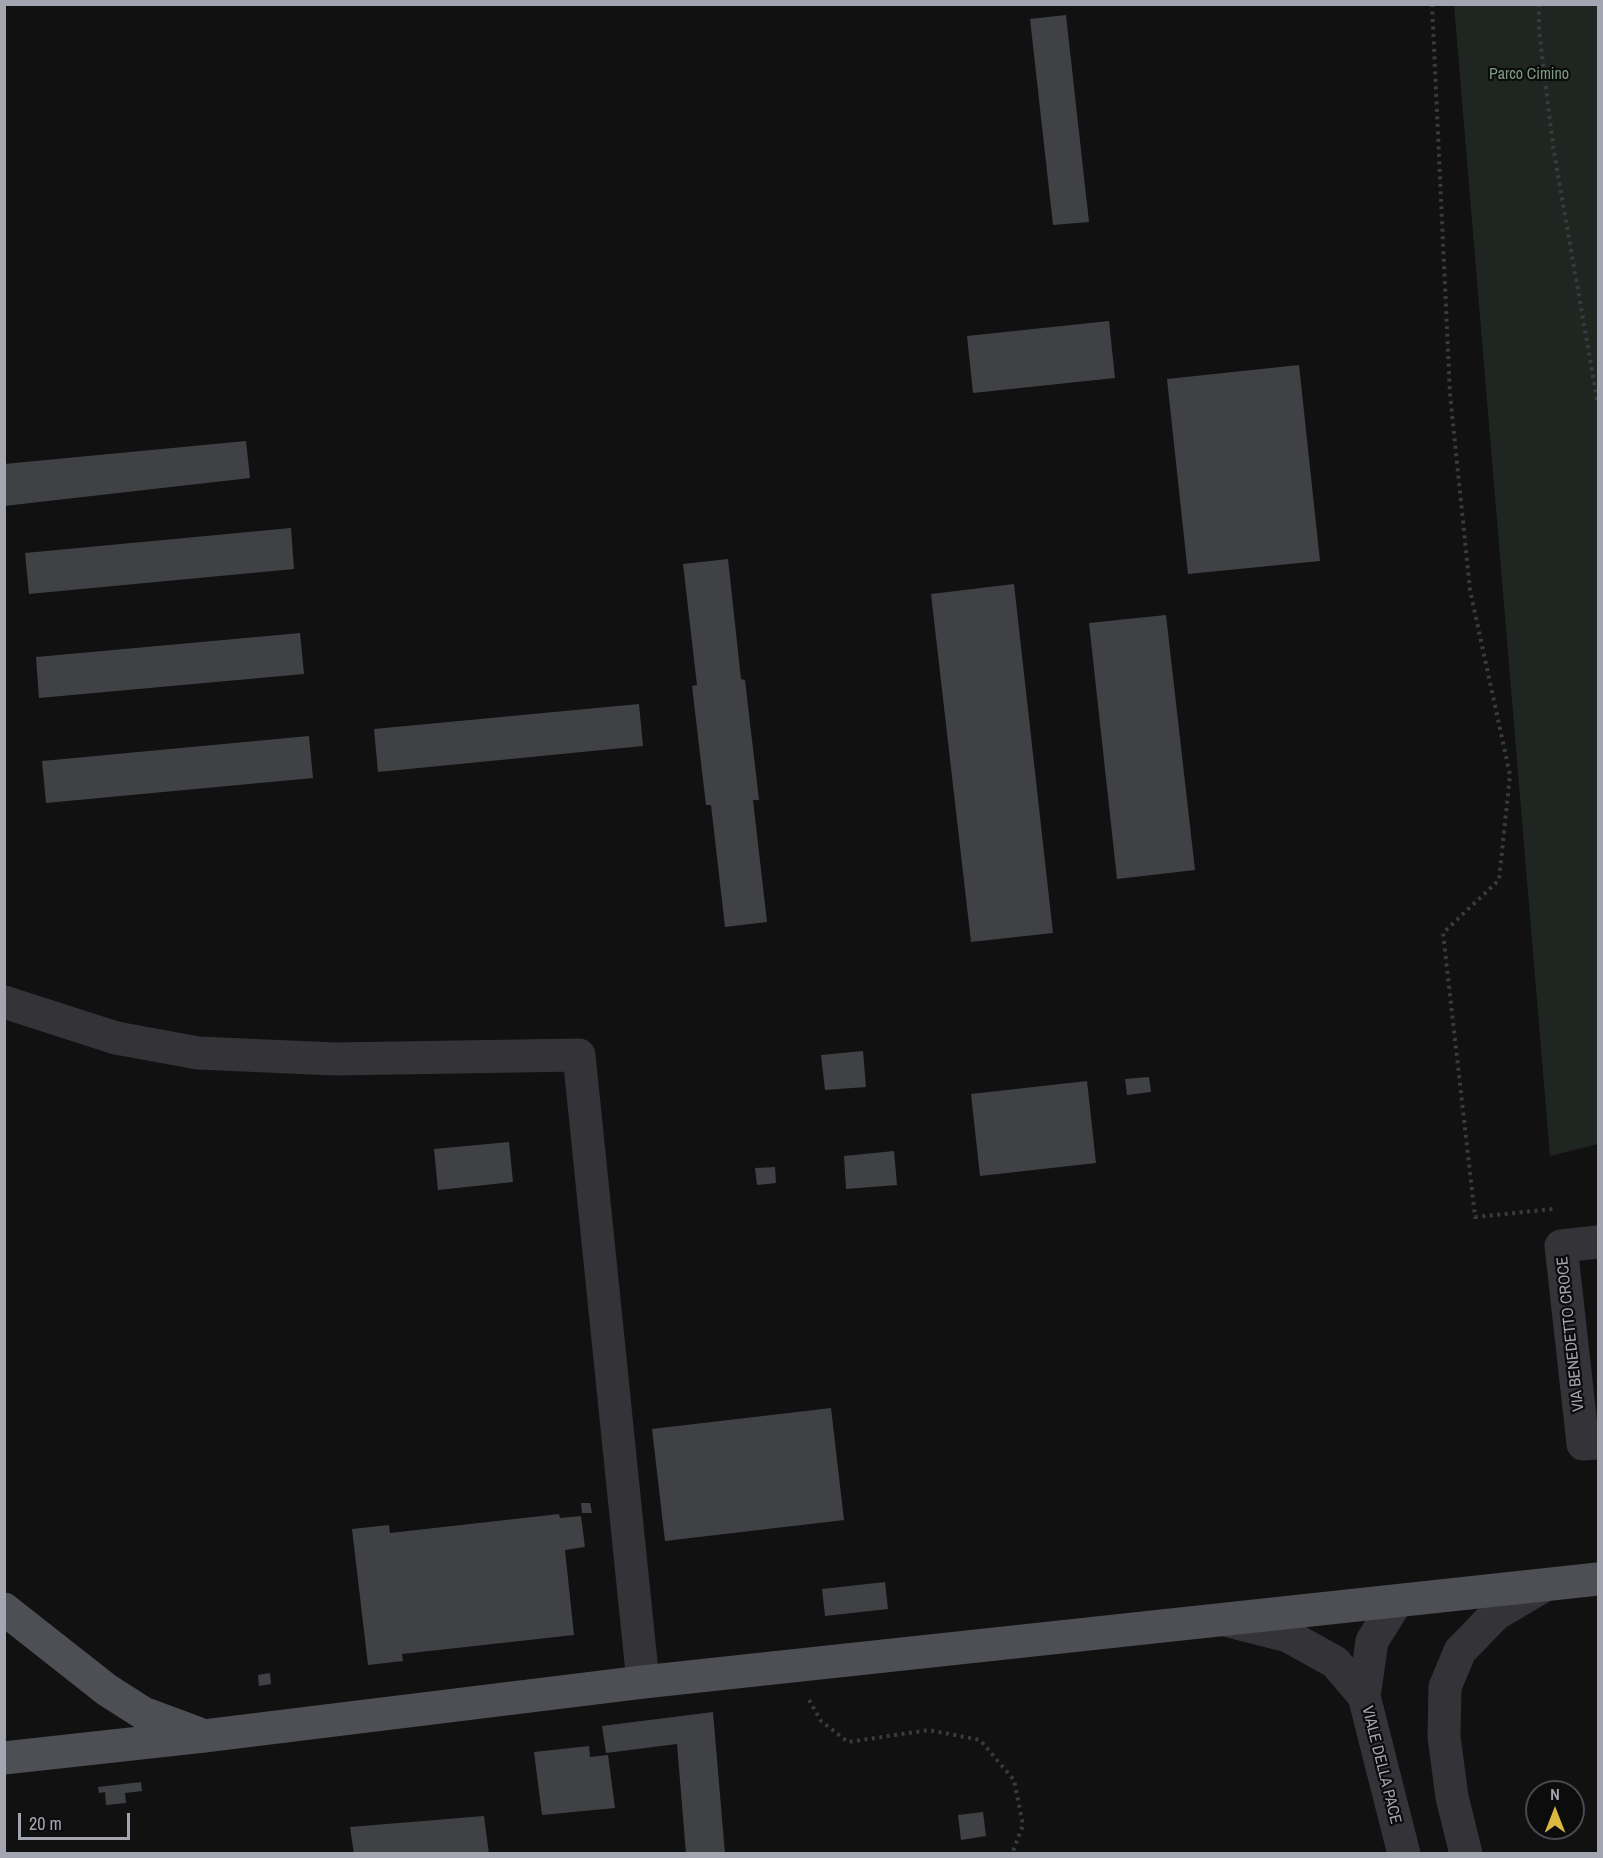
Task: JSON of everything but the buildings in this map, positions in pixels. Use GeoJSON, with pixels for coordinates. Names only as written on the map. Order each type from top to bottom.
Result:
{"type":"FeatureCollection","features":[{"type":"Feature","properties":{"kind":"main road"},"geometry":{"type":"LineString","coordinates":[[4,1758],[789,1665],[1599,1579]]}},
{"type":"Feature","properties":{"kind":"main road"},"geometry":{"type":"LineString","coordinates":[[4,1609],[107,1690],[143,1713],[204,1736]]}},
{"type":"Feature","properties":{"kind":"street"},"geometry":{"type":"LineString","coordinates":[[4,1002],[116,1038],[198,1053],[335,1059],[579,1055],[643,1682]]}},
{"type":"Feature","properties":{"kind":"street","name":"VIA BENEDETTO CROCE"},"geometry":{"type":"LineString","coordinates":[[1599,1242],[1561,1246],[1583,1444],[1599,1443]]}},
{"type":"Feature","properties":{"kind":"street"},"geometry":{"type":"LineString","coordinates":[[1466,1854],[1452,1797],[1444,1737],[1445,1687],[1460,1651],[1496,1614],[1545,1585]]}},
{"type":"Feature","properties":{"kind":"street"},"geometry":{"type":"LineString","coordinates":[[1364,1696],[1372,1641],[1397,1601]]}},
{"type":"Feature","properties":{"kind":"street","name":"VIALE DELLA PACE"},"geometry":{"type":"LineString","coordinates":[[1223,1620],[1288,1636],[1326,1656],[1335,1662],[1364,1696],[1404,1854]]}},
{"type":"Feature","properties":{"kind":"path"},"geometry":{"type":"LineString","coordinates":[[1432,4],[1450,394],[1470,590],[1510,775],[1499,880],[1443,933],[1475,1216],[1554,1208]]}},
{"type":"Feature","properties":{"kind":"path"},"geometry":{"type":"LineString","coordinates":[[1539,4],[1539,30],[1552,146],[1599,405]]}},
{"type":"Feature","properties":{"kind":"path"},"geometry":{"type":"LineString","coordinates":[[789,1665],[822,1721],[848,1742],[929,1730],[980,1740],[1014,1780],[1023,1825],[1012,1854]]}},
{"type":"Feature","properties":{"kind":"green space","name":"Parco Cimino"},"geometry":{"type":"Polygon","coordinates":[[[1454,5],[1598,5],[1598,1144],[1550,1156],[1454,5]]]}}]}
